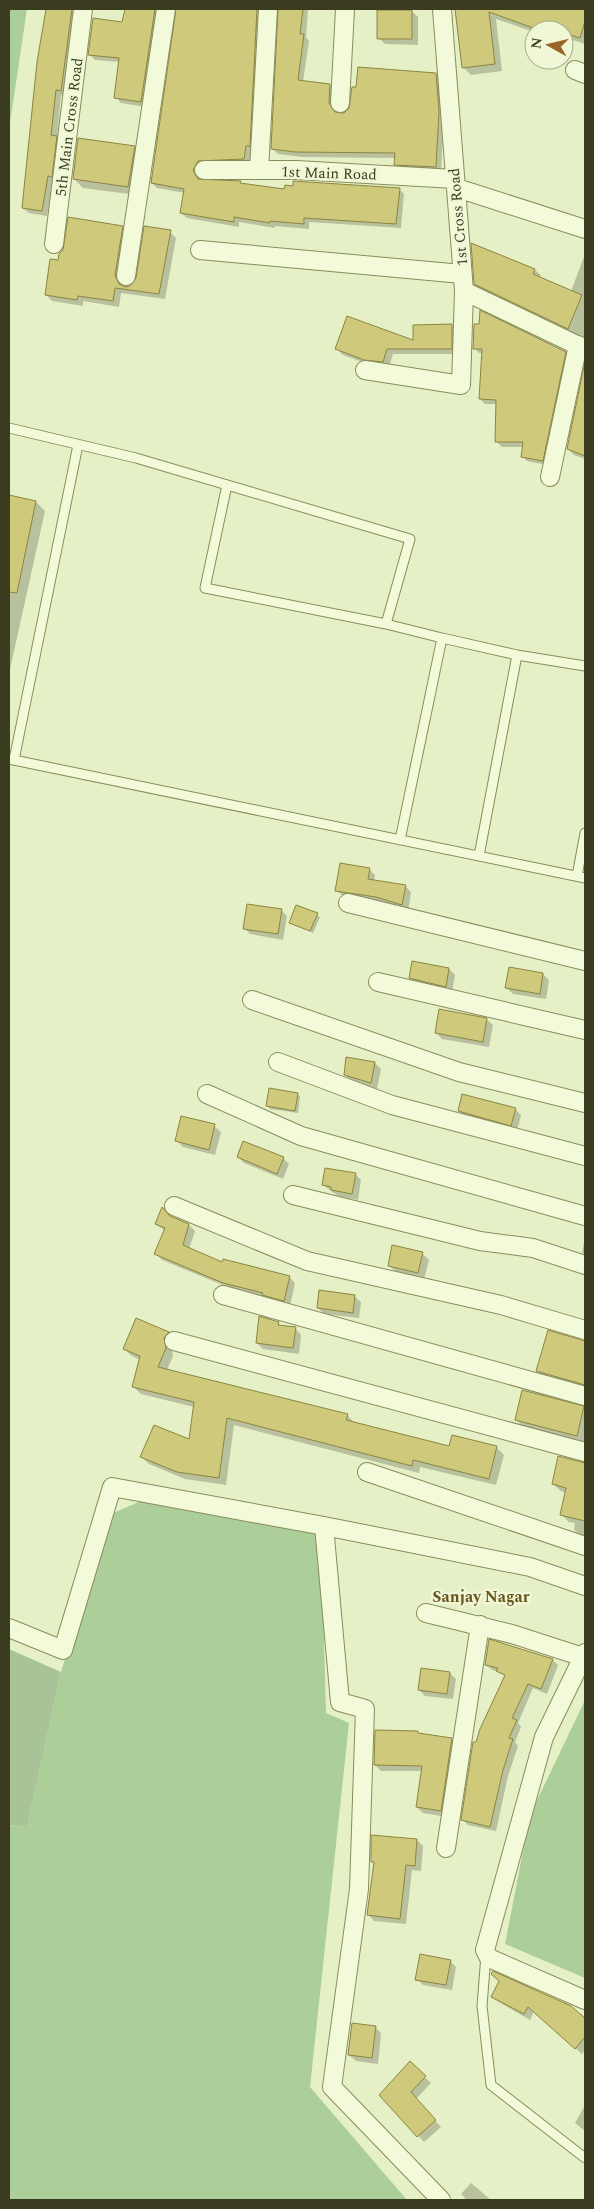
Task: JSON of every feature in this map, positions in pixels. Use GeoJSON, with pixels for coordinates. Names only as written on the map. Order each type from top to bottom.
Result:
{"type":"FeatureCollection","features":[{"type":"Feature","properties":{"kind":"street","name":"5th Main Cross Road"},"geometry":{"type":"LineString","coordinates":[[54,244],[83,9]]}},
{"type":"Feature","properties":{"kind":"street"},"geometry":{"type":"LineString","coordinates":[[126,276],[166,9]]}},
{"type":"Feature","properties":{"kind":"street"},"geometry":{"type":"LineString","coordinates":[[259,170],[268,9]]}},
{"type":"Feature","properties":{"kind":"street"},"geometry":{"type":"LineString","coordinates":[[340,103],[345,9]]}},
{"type":"Feature","properties":{"kind":"street","name":"1st Cross Road"},"geometry":{"type":"LineString","coordinates":[[365,370],[461,384],[463,282],[442,9]]}},
{"type":"Feature","properties":{"kind":"street","name":"1st Main Road"},"geometry":{"type":"LineString","coordinates":[[204,170],[296,170],[456,184],[585,229]]}},
{"type":"Feature","properties":{"kind":"street"},"geometry":{"type":"LineString","coordinates":[[200,250],[463,282],[582,347],[550,477]]}},
{"type":"Feature","properties":{"kind":"street"},"geometry":{"type":"LineString","coordinates":[[348,903],[585,961]]}},
{"type":"Feature","properties":{"kind":"street"},"geometry":{"type":"LineString","coordinates":[[378,982],[585,1030]]}},
{"type":"Feature","properties":{"kind":"street"},"geometry":{"type":"LineString","coordinates":[[252,1000],[460,1072],[585,1103]]}},
{"type":"Feature","properties":{"kind":"street"},"geometry":{"type":"LineString","coordinates":[[278,1062],[392,1105],[585,1156]]}},
{"type":"Feature","properties":{"kind":"street"},"geometry":{"type":"LineString","coordinates":[[208,1094],[301,1136],[585,1216]]}},
{"type":"Feature","properties":{"kind":"street"},"geometry":{"type":"LineString","coordinates":[[294,1195],[480,1241],[533,1248],[585,1265]]}},
{"type":"Feature","properties":{"kind":"street"},"geometry":{"type":"LineString","coordinates":[[174,1206],[307,1261],[501,1305],[585,1330]]}},
{"type":"Feature","properties":{"kind":"street"},"geometry":{"type":"LineString","coordinates":[[223,1295],[585,1396]]}},
{"type":"Feature","properties":{"kind":"street"},"geometry":{"type":"LineString","coordinates":[[174,1341],[585,1452]]}},
{"type":"Feature","properties":{"kind":"street"},"geometry":{"type":"LineString","coordinates":[[367,1472],[585,1546]]}},
{"type":"Feature","properties":{"kind":"street"},"geometry":{"type":"LineString","coordinates":[[9,1628],[63,1650],[112,1487],[324,1526],[530,1567],[585,1586]]}},
{"type":"Feature","properties":{"kind":"street"},"geometry":{"type":"LineString","coordinates":[[324,1526],[340,1702],[365,1708],[359,1888],[332,2087],[440,2200]]}},
{"type":"Feature","properties":{"kind":"street"},"geometry":{"type":"LineString","coordinates":[[426,1613],[480,1625],[584,1655],[544,1737],[485,1950],[489,1958],[585,2000]]}},
{"type":"Feature","properties":{"kind":"street"},"geometry":{"type":"LineString","coordinates":[[446,1848],[480,1625]]}},
{"type":"Feature","properties":{"kind":"lane"},"geometry":{"type":"LineString","coordinates":[[9,428],[136,458],[410,539],[386,624]]}},
{"type":"Feature","properties":{"kind":"lane"},"geometry":{"type":"LineString","coordinates":[[78,445],[11,760],[581,877],[585,832]]}},
{"type":"Feature","properties":{"kind":"lane"},"geometry":{"type":"LineString","coordinates":[[227,485],[205,588],[386,624],[517,655],[585,666]]}},
{"type":"Feature","properties":{"kind":"lane"},"geometry":{"type":"LineString","coordinates":[[400,840],[442,638]]}},
{"type":"Feature","properties":{"kind":"lane"},"geometry":{"type":"LineString","coordinates":[[479,856],[517,655]]}},
{"type":"Feature","properties":{"kind":"lane"},"geometry":{"type":"LineString","coordinates":[[486,1954],[482,2006],[491,2085],[585,2158]]}},
{"type":"Feature","properties":{"kind":"green space"},"geometry":{"type":"Polygon","coordinates":[[[9,9],[27,9],[9,130],[9,9]]]}},
{"type":"Feature","properties":{"kind":"green space"},"geometry":{"type":"Polygon","coordinates":[[[141,1501],[321,1533],[326,1713],[349,1723],[310,2087],[407,2200],[9,2200],[9,1825],[27,1827],[61,1672],[111,1514],[141,1501]]]}},
{"type":"Feature","properties":{"kind":"green space"},"geometry":{"type":"Polygon","coordinates":[[[9,1649],[61,1672],[27,1827],[9,1825],[9,1649]]]}},
{"type":"Feature","properties":{"kind":"green space"},"geometry":{"type":"Polygon","coordinates":[[[585,1700],[585,1978],[505,1944],[530,1815],[585,1700]]]}},
{"type":"Feature","properties":{"kind":"building"},"geometry":{"type":"Polygon","coordinates":[[[46,9],[72,9],[61,91],[56,90],[51,135],[57,136],[52,177],[48,176],[42,211],[22,208],[37,62],[46,9]]]}},
{"type":"Feature","properties":{"kind":"building"},"geometry":{"type":"Polygon","coordinates":[[[125,9],[155,9],[141,102],[114,98],[119,58],[88,55],[93,18],[122,22],[125,9]]]}},
{"type":"Feature","properties":{"kind":"building"},"geometry":{"type":"Polygon","coordinates":[[[176,9],[257,9],[250,146],[246,146],[244,159],[198,161],[193,170],[198,179],[241,181],[240,183],[284,189],[285,185],[293,186],[293,181],[400,188],[396,224],[304,218],[304,224],[270,221],[270,223],[234,217],[234,222],[180,213],[184,189],[151,183],[176,9]]]}},
{"type":"Feature","properties":{"kind":"building"},"geometry":{"type":"Polygon","coordinates":[[[278,9],[303,9],[300,34],[304,34],[298,80],[330,84],[329,103],[335,112],[344,113],[349,108],[352,87],[356,87],[358,67],[436,73],[439,111],[436,167],[394,165],[395,153],[295,152],[271,149],[278,9]]]}},
{"type":"Feature","properties":{"kind":"building"},"geometry":{"type":"Polygon","coordinates":[[[455,9],[585,9],[585,21],[580,38],[574,36],[574,20],[524,20],[524,25],[489,12],[495,64],[462,68],[455,9]]]}},
{"type":"Feature","properties":{"kind":"building"},"geometry":{"type":"Polygon","coordinates":[[[377,10],[412,10],[412,39],[377,39],[377,10]]]}},
{"type":"Feature","properties":{"kind":"building"},"geometry":{"type":"Polygon","coordinates":[[[78,138],[135,146],[128,187],[73,179],[78,138]]]}},
{"type":"Feature","properties":{"kind":"building"},"geometry":{"type":"Polygon","coordinates":[[[68,217],[123,226],[115,275],[119,284],[125,287],[130,286],[136,278],[144,226],[171,230],[159,294],[115,288],[113,301],[78,296],[77,300],[45,295],[50,259],[58,260],[59,254],[63,250],[68,217]]]}},
{"type":"Feature","properties":{"kind":"building"},"geometry":{"type":"Polygon","coordinates":[[[471,243],[535,269],[533,274],[582,295],[568,329],[474,284],[471,243]]]}},
{"type":"Feature","properties":{"kind":"building"},"geometry":{"type":"Polygon","coordinates":[[[480,310],[566,352],[543,461],[521,457],[523,442],[495,442],[496,400],[479,399],[482,349],[473,349],[474,324],[479,324],[480,310]]]}},
{"type":"Feature","properties":{"kind":"building"},"geometry":{"type":"Polygon","coordinates":[[[347,316],[413,340],[413,325],[452,324],[452,349],[387,349],[383,362],[364,360],[335,349],[347,316]]]}},
{"type":"Feature","properties":{"kind":"building"},"geometry":{"type":"Polygon","coordinates":[[[585,366],[585,456],[567,449],[585,366]]]}},
{"type":"Feature","properties":{"kind":"building"},"geometry":{"type":"Polygon","coordinates":[[[9,495],[36,501],[17,593],[9,592],[9,495]]]}},
{"type":"Feature","properties":{"kind":"building"},"geometry":{"type":"Polygon","coordinates":[[[340,863],[370,868],[368,879],[406,885],[402,905],[376,897],[335,891],[340,863]]]}},
{"type":"Feature","properties":{"kind":"building"},"geometry":{"type":"Polygon","coordinates":[[[247,904],[282,909],[278,934],[243,929],[247,904]]]}},
{"type":"Feature","properties":{"kind":"building"},"geometry":{"type":"Polygon","coordinates":[[[296,905],[318,913],[310,931],[289,923],[296,905]]]}},
{"type":"Feature","properties":{"kind":"building"},"geometry":{"type":"Polygon","coordinates":[[[412,961],[449,968],[446,987],[409,978],[412,961]]]}},
{"type":"Feature","properties":{"kind":"building"},"geometry":{"type":"Polygon","coordinates":[[[509,967],[543,973],[540,994],[505,988],[509,967]]]}},
{"type":"Feature","properties":{"kind":"building"},"geometry":{"type":"Polygon","coordinates":[[[439,1009],[487,1018],[483,1042],[435,1033],[439,1009]]]}},
{"type":"Feature","properties":{"kind":"building"},"geometry":{"type":"Polygon","coordinates":[[[346,1057],[375,1062],[371,1083],[344,1075],[346,1057]]]}},
{"type":"Feature","properties":{"kind":"building"},"geometry":{"type":"Polygon","coordinates":[[[269,1088],[298,1093],[295,1111],[266,1106],[269,1088]]]}},
{"type":"Feature","properties":{"kind":"building"},"geometry":{"type":"Polygon","coordinates":[[[462,1094],[516,1108],[511,1126],[458,1111],[462,1094]]]}},
{"type":"Feature","properties":{"kind":"building"},"geometry":{"type":"Polygon","coordinates":[[[181,1116],[215,1124],[209,1150],[175,1141],[181,1116]]]}},
{"type":"Feature","properties":{"kind":"building"},"geometry":{"type":"Polygon","coordinates":[[[243,1141],[284,1157],[277,1174],[237,1157],[243,1141]]]}},
{"type":"Feature","properties":{"kind":"building"},"geometry":{"type":"Polygon","coordinates":[[[325,1168],[356,1173],[352,1194],[331,1190],[331,1187],[322,1185],[325,1168]]]}},
{"type":"Feature","properties":{"kind":"building"},"geometry":{"type":"Polygon","coordinates":[[[162,1207],[170,1216],[189,1224],[183,1245],[222,1262],[223,1259],[290,1276],[284,1301],[262,1295],[263,1293],[223,1283],[154,1254],[165,1228],[155,1224],[162,1207]]]}},
{"type":"Feature","properties":{"kind":"building"},"geometry":{"type":"Polygon","coordinates":[[[392,1245],[423,1252],[418,1273],[388,1266],[392,1245]]]}},
{"type":"Feature","properties":{"kind":"building"},"geometry":{"type":"Polygon","coordinates":[[[319,1290],[355,1295],[353,1313],[317,1308],[319,1290]]]}},
{"type":"Feature","properties":{"kind":"building"},"geometry":{"type":"Polygon","coordinates":[[[259,1316],[279,1322],[278,1325],[296,1327],[293,1348],[256,1343],[259,1316]]]}},
{"type":"Feature","properties":{"kind":"building"},"geometry":{"type":"Polygon","coordinates":[[[136,1318],[169,1332],[164,1338],[166,1348],[158,1367],[348,1414],[346,1420],[449,1446],[452,1435],[497,1446],[489,1479],[413,1460],[412,1466],[227,1418],[219,1478],[177,1472],[140,1457],[154,1425],[189,1439],[194,1402],[132,1387],[140,1356],[123,1349],[136,1318]]]}},
{"type":"Feature","properties":{"kind":"building"},"geometry":{"type":"Polygon","coordinates":[[[548,1330],[585,1341],[585,1385],[536,1371],[548,1330]]]}},
{"type":"Feature","properties":{"kind":"building"},"geometry":{"type":"Polygon","coordinates":[[[522,1390],[584,1406],[577,1436],[515,1420],[522,1390]]]}},
{"type":"Feature","properties":{"kind":"building"},"geometry":{"type":"Polygon","coordinates":[[[558,1456],[585,1463],[585,1521],[560,1515],[566,1488],[552,1484],[558,1456]]]}},
{"type":"Feature","properties":{"kind":"building"},"geometry":{"type":"Polygon","coordinates":[[[489,1639],[553,1659],[541,1689],[528,1684],[512,1718],[517,1720],[509,1738],[513,1739],[503,1770],[490,1827],[461,1820],[473,1742],[476,1742],[505,1675],[496,1671],[498,1668],[485,1665],[489,1639]]]}},
{"type":"Feature","properties":{"kind":"building"},"geometry":{"type":"Polygon","coordinates":[[[421,1668],[450,1672],[447,1694],[418,1690],[421,1668]]]}},
{"type":"Feature","properties":{"kind":"building"},"geometry":{"type":"Polygon","coordinates":[[[375,1730],[418,1731],[418,1733],[452,1738],[441,1811],[416,1807],[422,1766],[374,1765],[375,1730]]]}},
{"type":"Feature","properties":{"kind":"building"},"geometry":{"type":"Polygon","coordinates":[[[371,1835],[417,1839],[415,1866],[406,1865],[400,1919],[367,1915],[374,1862],[371,1862],[371,1835]]]}},
{"type":"Feature","properties":{"kind":"building"},"geometry":{"type":"Polygon","coordinates":[[[420,1954],[451,1960],[446,1985],[415,1980],[420,1954]]]}},
{"type":"Feature","properties":{"kind":"building"},"geometry":{"type":"Polygon","coordinates":[[[493,1971],[571,2006],[585,2018],[585,2037],[575,2049],[528,2007],[524,2014],[491,1997],[499,1981],[491,1974],[493,1971]]]}},
{"type":"Feature","properties":{"kind":"building"},"geometry":{"type":"Polygon","coordinates":[[[352,2023],[376,2026],[372,2058],[348,2055],[352,2023]]]}},
{"type":"Feature","properties":{"kind":"building"},"geometry":{"type":"Polygon","coordinates":[[[410,2061],[426,2076],[411,2092],[436,2120],[417,2137],[379,2095],[410,2061]]]}},
{"type":"Feature","properties":{"kind":"district","name":"Sanjay Nagar"},"geometry":{"type":"Point","coordinates":[481,1596]}}]}
